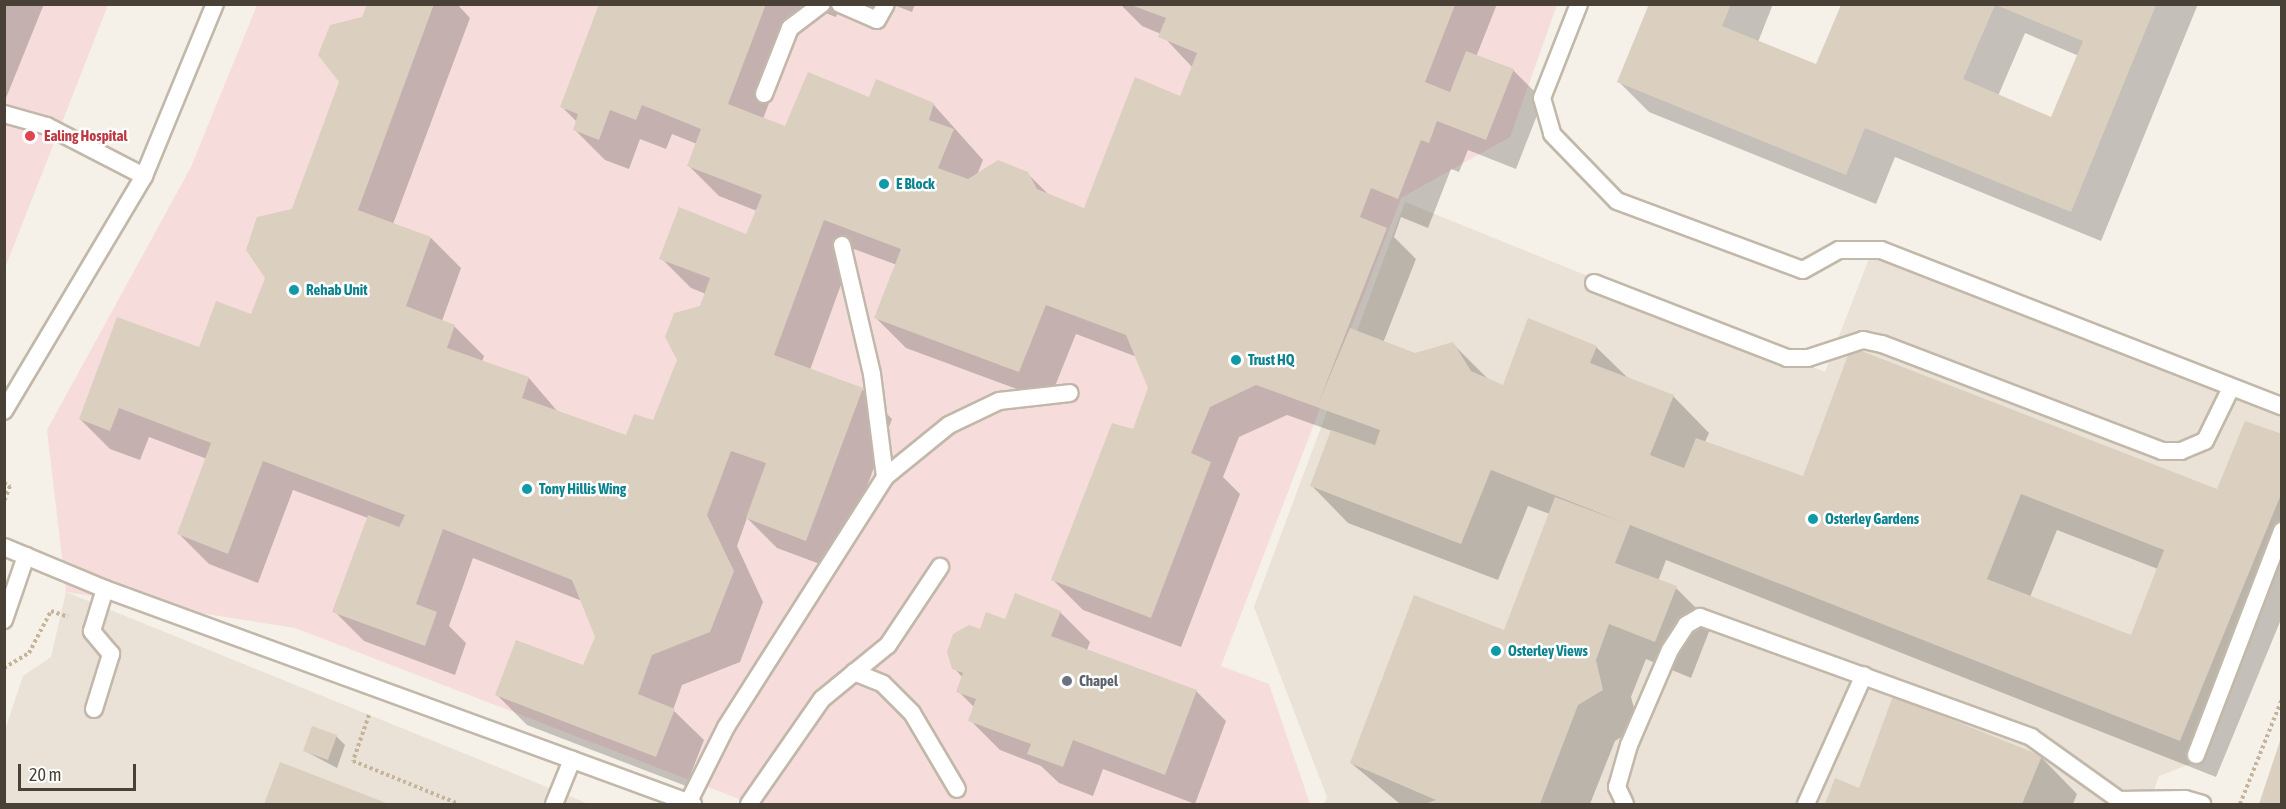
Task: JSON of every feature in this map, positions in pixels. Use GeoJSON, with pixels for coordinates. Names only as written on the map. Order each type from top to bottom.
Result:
{"type":"FeatureCollection","features":[{"type":"Feature","properties":{"kind":"lane"},"geometry":{"type":"LineString","coordinates":[[4,411],[144,176],[215,4]]}},
{"type":"Feature","properties":{"kind":"lane"},"geometry":{"type":"LineString","coordinates":[[764,94],[790,28],[822,4]]}},
{"type":"Feature","properties":{"kind":"lane"},"geometry":{"type":"LineString","coordinates":[[840,4],[877,20],[886,4]]}},
{"type":"Feature","properties":{"kind":"lane"},"geometry":{"type":"LineString","coordinates":[[1579,4],[1542,98],[1552,134],[1617,201],[1803,270],[1839,250],[1881,250],[2282,406]]}},
{"type":"Feature","properties":{"kind":"lane"},"geometry":{"type":"LineString","coordinates":[[4,114],[47,126],[144,176]]}},
{"type":"Feature","properties":{"kind":"lane"},"geometry":{"type":"LineString","coordinates":[[842,245],[872,374],[885,477]]}},
{"type":"Feature","properties":{"kind":"lane"},"geometry":{"type":"LineString","coordinates":[[1594,284],[1787,358],[1808,358],[1863,340],[1882,344],[2162,451],[2181,451],[2205,441],[2232,388]]}},
{"type":"Feature","properties":{"kind":"lane"},"geometry":{"type":"LineString","coordinates":[[4,547],[105,590],[690,804],[726,727],[885,477],[950,425],[999,401],[1070,393]]}},
{"type":"Feature","properties":{"kind":"lane"},"geometry":{"type":"LineString","coordinates":[[2196,755],[2282,531]]}},
{"type":"Feature","properties":{"kind":"lane"},"geometry":{"type":"LineString","coordinates":[[4,620],[26,556]]}},
{"type":"Feature","properties":{"kind":"lane"},"geometry":{"type":"LineString","coordinates":[[749,804],[822,699],[888,645],[940,567]]}},
{"type":"Feature","properties":{"kind":"lane"},"geometry":{"type":"LineString","coordinates":[[94,709],[111,654],[93,635],[105,590]]}},
{"type":"Feature","properties":{"kind":"lane"},"geometry":{"type":"LineString","coordinates":[[1624,804],[1617,787],[1629,746],[1670,650],[1693,621],[1717,621],[2031,737],[2119,801],[2185,799],[2202,804]]}},
{"type":"Feature","properties":{"kind":"lane"},"geometry":{"type":"LineString","coordinates":[[854,672],[883,684],[912,713],[957,789]]}},
{"type":"Feature","properties":{"kind":"lane"},"geometry":{"type":"LineString","coordinates":[[1806,804],[1864,675]]}},
{"type":"Feature","properties":{"kind":"lane"},"geometry":{"type":"LineString","coordinates":[[554,804],[572,760]]}},
{"type":"Feature","properties":{"kind":"path"},"geometry":{"type":"LineString","coordinates":[[4,483],[10,486],[4,502]]}},
{"type":"Feature","properties":{"kind":"path"},"geometry":{"type":"LineString","coordinates":[[4,669],[30,653],[51,611],[94,627]]}},
{"type":"Feature","properties":{"kind":"path"},"geometry":{"type":"LineString","coordinates":[[378,690],[353,761],[459,804]]}},
{"type":"Feature","properties":{"kind":"path"},"geometry":{"type":"LineString","coordinates":[[2240,804],[2282,699]]}},
{"type":"Feature","properties":{"kind":"shaded area","name":"Ealing Hospital"},"geometry":{"type":"Polygon","coordinates":[[[5,5],[108,5],[5,268],[5,5]]]}},
{"type":"Feature","properties":{"kind":"shaded area"},"geometry":{"type":"Polygon","coordinates":[[[257,5],[1557,5],[1510,137],[1401,198],[1221,666],[1269,684],[1310,804],[752,804],[295,628],[66,592],[47,430],[191,167],[257,5]]]}},
{"type":"Feature","properties":{"kind":"shaded area"},"geometry":{"type":"Polygon","coordinates":[[[1405,202],[1825,372],[1872,251],[2281,408],[2281,520],[2190,764],[2159,776],[2149,804],[1324,804],[1327,797],[1254,607],[1405,202]]]}},
{"type":"Feature","properties":{"kind":"shaded area"},"geometry":{"type":"Polygon","coordinates":[[[66,592],[589,804],[5,804],[5,730],[23,676],[51,657],[66,592]]]}},
{"type":"Feature","properties":{"kind":"building"},"geometry":{"type":"Polygon","coordinates":[[[367,4],[434,4],[358,210],[431,237],[406,306],[455,325],[447,348],[529,377],[522,398],[626,435],[634,414],[653,420],[677,360],[665,337],[674,313],[700,306],[710,278],[659,259],[679,207],[746,234],[762,195],[687,166],[701,129],[642,105],[636,120],[610,110],[599,140],[573,130],[578,114],[560,107],[599,4],[766,4],[728,104],[785,126],[808,72],[869,97],[876,79],[934,103],[929,120],[954,129],[938,168],[968,179],[998,160],[1028,172],[1037,189],[1084,208],[1135,77],[1180,96],[1197,53],[1158,37],[1166,18],[1131,5],[1455,5],[1425,82],[1450,92],[1466,51],[1514,69],[1486,140],[1437,121],[1429,143],[1421,140],[1398,199],[1371,188],[1360,217],[1387,228],[1318,404],[1350,328],[1415,353],[1453,342],[1471,371],[1503,385],[1528,318],[1597,346],[1590,363],[1674,395],[1650,455],[1684,468],[1696,438],[1803,476],[1851,347],[2217,489],[2245,421],[2282,434],[2282,492],[2180,741],[1630,525],[1615,563],[1677,586],[1655,642],[1609,624],[1596,660],[1603,690],[1578,705],[1540,804],[1424,804],[1436,800],[1350,763],[1414,595],[1504,630],[1555,497],[1625,523],[1491,470],[1461,544],[1310,486],[1331,430],[1375,445],[1380,430],[1256,385],[1210,407],[1191,453],[1211,462],[1151,618],[1051,580],[1112,423],[1133,429],[1148,388],[1126,335],[1046,305],[1019,372],[874,318],[901,249],[824,220],[774,355],[863,388],[806,541],[746,518],[766,463],[731,451],[707,515],[734,571],[710,632],[652,655],[638,694],[675,709],[656,757],[495,695],[516,640],[583,665],[595,637],[572,580],[443,529],[416,604],[437,612],[425,646],[332,612],[368,515],[399,527],[405,515],[263,461],[228,554],[177,534],[211,443],[119,408],[110,431],[79,419],[117,317],[199,347],[216,301],[251,314],[265,278],[246,250],[257,217],[292,209],[339,82],[318,55],[330,25],[362,17],[367,4]],[[2021,494],[1987,579],[2131,635],[2164,550],[2021,494]]]}},
{"type":"Feature","properties":{"kind":"building"},"geometry":{"type":"Polygon","coordinates":[[[1649,4],[1731,4],[1722,26],[1816,64],[1841,5],[1995,5],[1963,79],[2051,117],[2083,41],[1996,5],[2156,5],[2071,212],[1865,128],[1846,175],[1617,82],[1649,4]]]}},
{"type":"Feature","properties":{"kind":"building","name":"Chapel"},"geometry":{"type":"Polygon","coordinates":[[[1015,593],[1061,611],[1051,636],[1197,690],[1165,775],[1073,740],[1063,767],[1027,754],[1031,744],[968,721],[976,699],[956,692],[963,673],[952,669],[947,652],[953,634],[969,625],[980,629],[986,612],[1005,619],[1015,593]]]}},
{"type":"Feature","properties":{"kind":"building"},"geometry":{"type":"Polygon","coordinates":[[[1893,696],[2042,756],[2022,804],[1825,804],[1835,778],[1859,788],[1893,696]]]}},
{"type":"Feature","properties":{"kind":"building"},"geometry":{"type":"Polygon","coordinates":[[[312,726],[337,735],[328,760],[303,751],[312,726]]]}},
{"type":"Feature","properties":{"kind":"building"},"geometry":{"type":"Polygon","coordinates":[[[2281,738],[2282,804],[2259,804],[2281,738]]]}},
{"type":"Feature","properties":{"kind":"building"},"geometry":{"type":"Polygon","coordinates":[[[280,762],[389,804],[264,804],[280,762]]]}},
{"type":"Feature","properties":{"kind":"place","name":"Ealing Hospital"},"geometry":{"type":"Point","coordinates":[30,136]}},
{"type":"Feature","properties":{"kind":"place","name":"E Block"},"geometry":{"type":"Point","coordinates":[884,184]}},
{"type":"Feature","properties":{"kind":"place","name":"Rehab Unit"},"geometry":{"type":"Point","coordinates":[294,290]}},
{"type":"Feature","properties":{"kind":"place","name":"Trust HQ"},"geometry":{"type":"Point","coordinates":[1236,360]}},
{"type":"Feature","properties":{"kind":"place","name":"Tony Hillis Wing"},"geometry":{"type":"Point","coordinates":[527,489]}},
{"type":"Feature","properties":{"kind":"place","name":"Osterley Gardens"},"geometry":{"type":"Point","coordinates":[1813,519]}},
{"type":"Feature","properties":{"kind":"place","name":"Osterley Views"},"geometry":{"type":"Point","coordinates":[1496,651]}},
{"type":"Feature","properties":{"kind":"place","name":"Chapel"},"geometry":{"type":"Point","coordinates":[1067,681]}}]}
